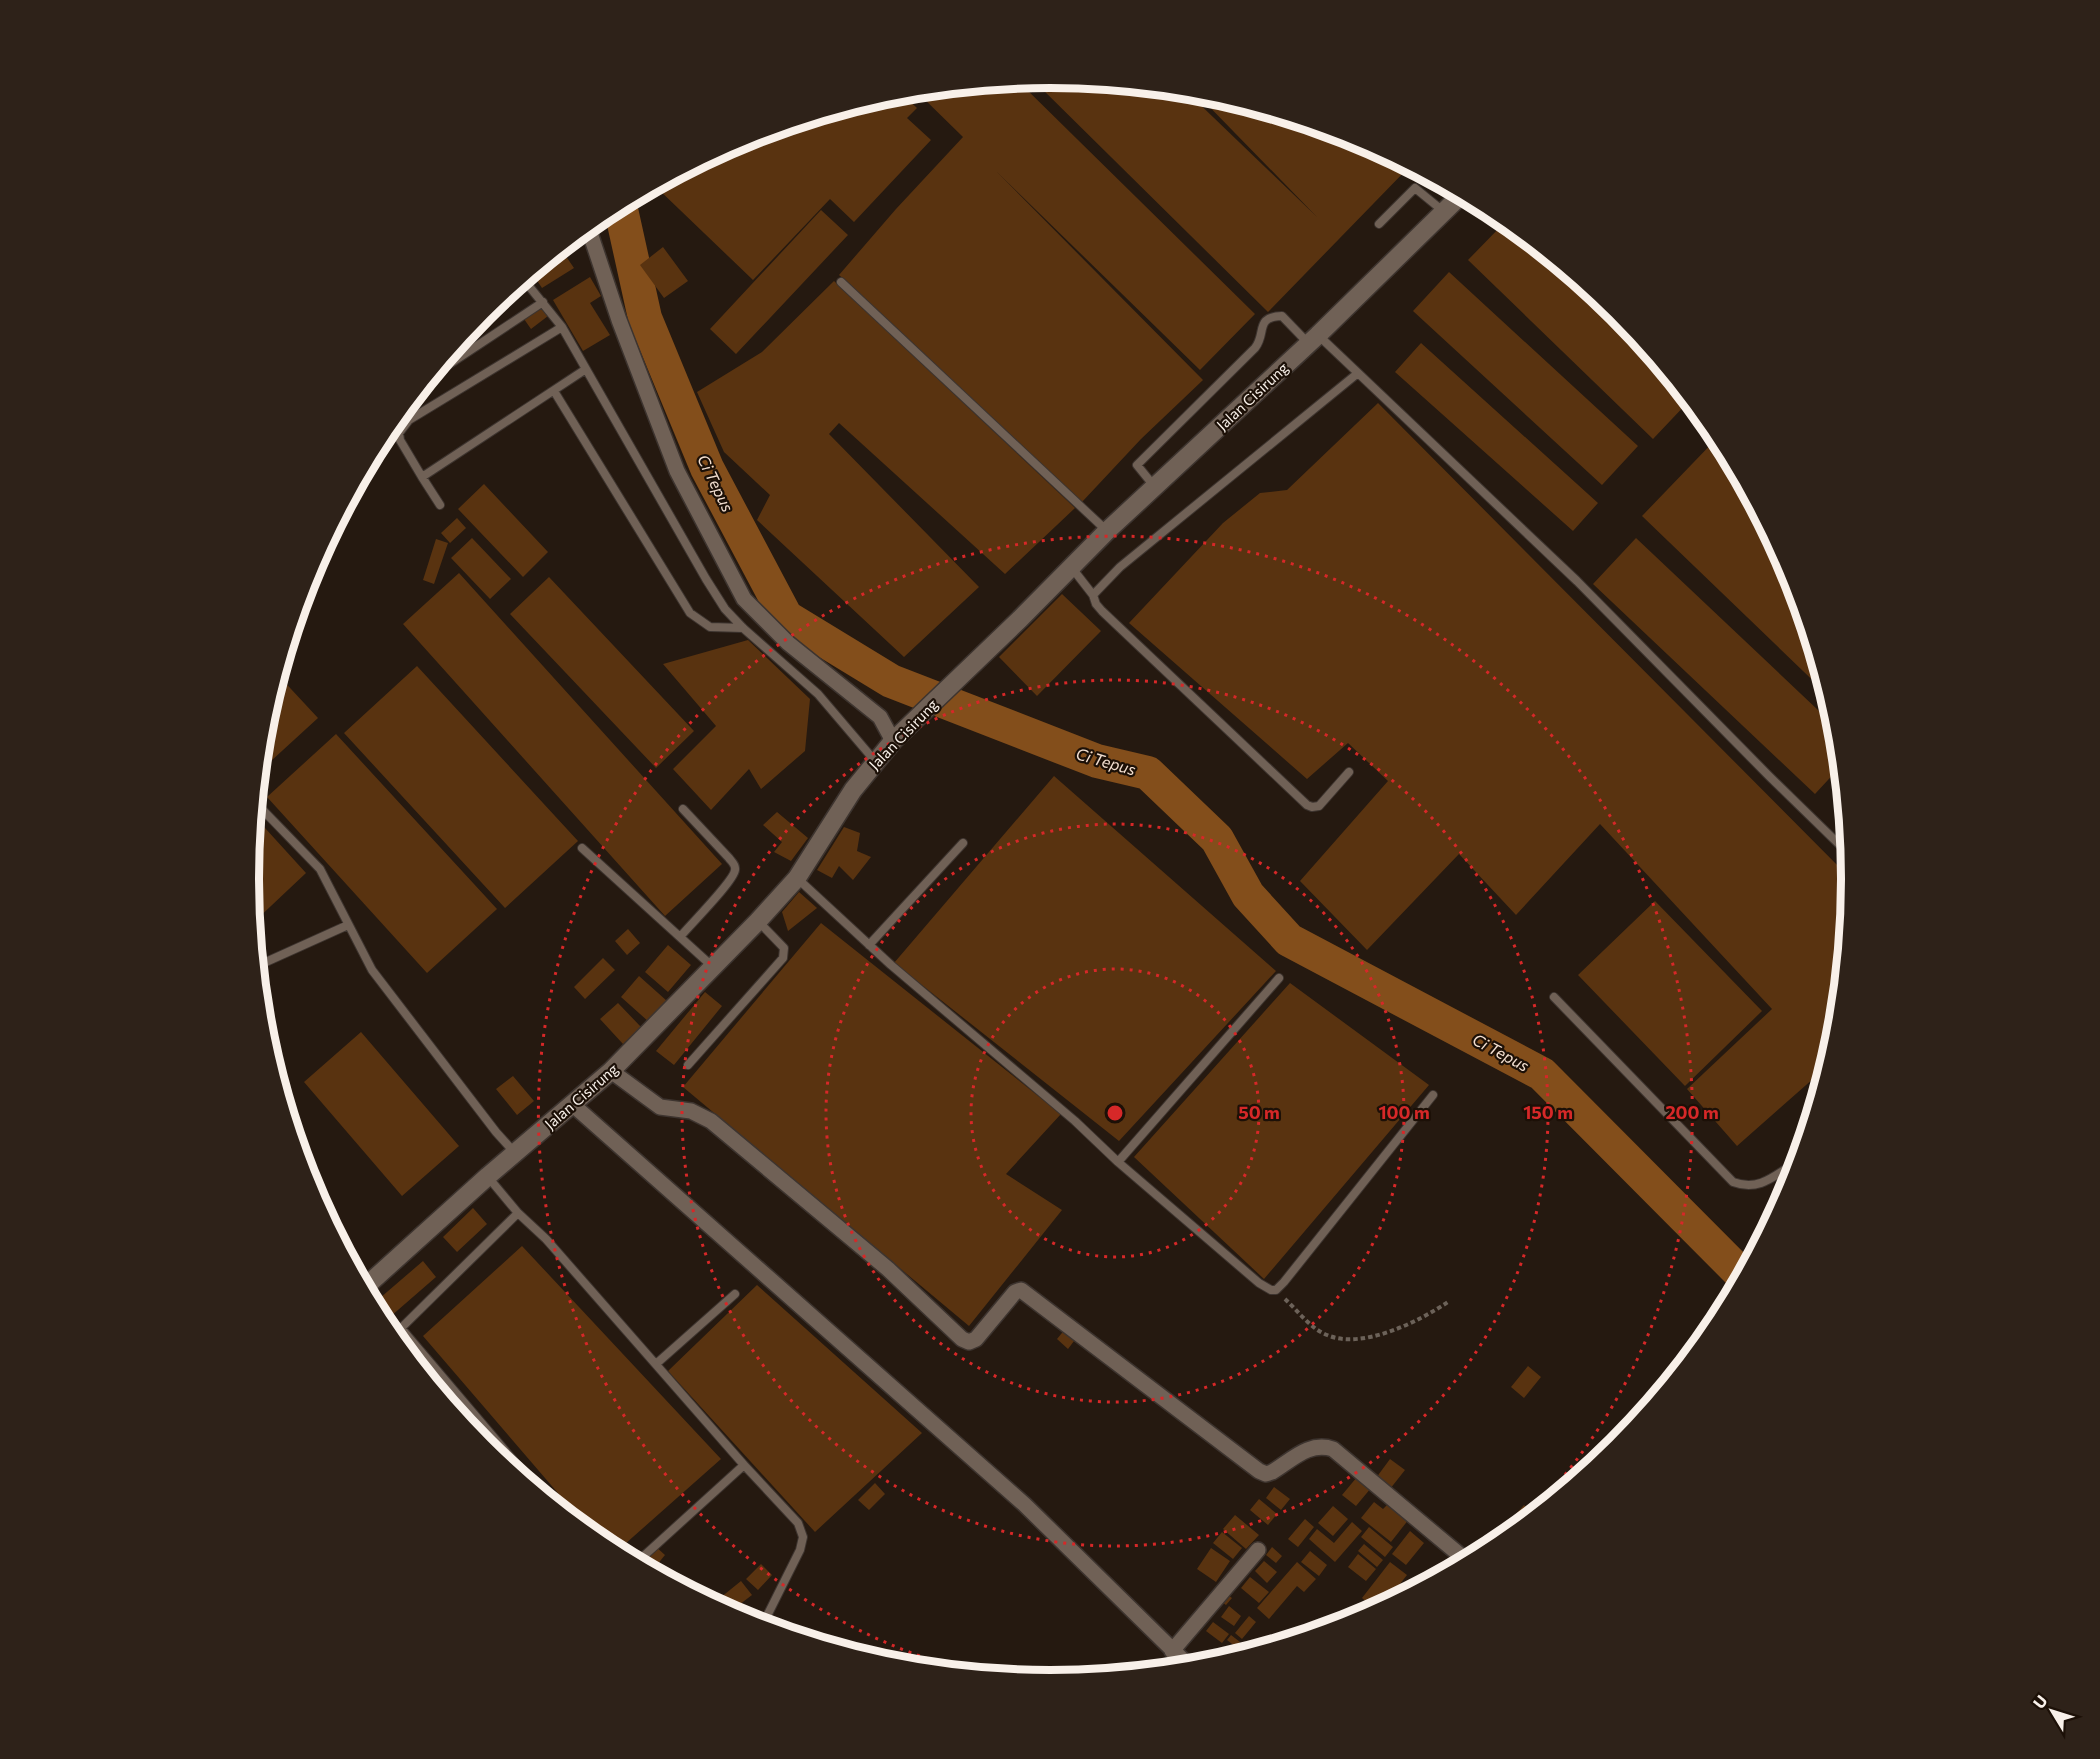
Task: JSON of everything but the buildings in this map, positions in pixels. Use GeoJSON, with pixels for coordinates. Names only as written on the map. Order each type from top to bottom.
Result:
{"type":"FeatureCollection","features":[{"type":"Feature","properties":{"kind":"main road","name":"Jalan Cisirung"},"geometry":{"type":"LineString","coordinates":[[370,1283],[488,1176],[611,1071],[797,878],[853,790],[893,741],[1072,568],[1107,531],[1313,339],[1456,200]]}},
{"type":"Feature","properties":{"kind":"street"},"geometry":{"type":"LineString","coordinates":[[591,236],[619,320],[677,471],[744,599],[788,643],[880,717],[893,741]]}},
{"type":"Feature","properties":{"kind":"street"},"geometry":{"type":"LineString","coordinates":[[611,1071],[660,1107],[691,1111],[711,1121],[888,1269],[962,1339],[969,1342],[976,1339],[1015,1292],[1021,1290],[1259,1471],[1266,1474],[1272,1472],[1307,1448],[1320,1446],[1333,1449],[1460,1556]]}},
{"type":"Feature","properties":{"kind":"street"},"geometry":{"type":"LineString","coordinates":[[572,1104],[1024,1504],[1181,1659]]}},
{"type":"Feature","properties":{"kind":"street"},"geometry":{"type":"LineString","coordinates":[[1172,1651],[1258,1550]]}},
{"type":"Feature","properties":{"kind":"lane"},"geometry":{"type":"LineString","coordinates":[[1379,224],[1415,188],[1444,212]]}},
{"type":"Feature","properties":{"kind":"lane"},"geometry":{"type":"LineString","coordinates":[[841,282],[1107,531]]}},
{"type":"Feature","properties":{"kind":"lane"},"geometry":{"type":"LineString","coordinates":[[528,285],[562,327],[725,609],[743,628],[818,694],[875,761]]}},
{"type":"Feature","properties":{"kind":"lane"},"geometry":{"type":"LineString","coordinates":[[451,363],[543,302]]}},
{"type":"Feature","properties":{"kind":"lane"},"geometry":{"type":"LineString","coordinates":[[1155,487],[1137,465],[1255,348],[1264,322],[1270,317],[1282,316],[1358,373],[1577,581],[1768,776],[1840,845]]}},
{"type":"Feature","properties":{"kind":"lane"},"geometry":{"type":"LineString","coordinates":[[440,505],[400,440],[399,433],[409,420],[562,327]]}},
{"type":"Feature","properties":{"kind":"lane"},"geometry":{"type":"LineString","coordinates":[[422,477],[586,369]]}},
{"type":"Feature","properties":{"kind":"lane"},"geometry":{"type":"LineString","coordinates":[[1093,595],[1120,567],[1358,373]]}},
{"type":"Feature","properties":{"kind":"lane"},"geometry":{"type":"LineString","coordinates":[[554,391],[690,613],[710,627],[743,628]]}},
{"type":"Feature","properties":{"kind":"lane"},"geometry":{"type":"LineString","coordinates":[[1072,568],[1093,595],[1096,604],[1307,805],[1319,806],[1349,772]]}},
{"type":"Feature","properties":{"kind":"lane"},"geometry":{"type":"LineString","coordinates":[[680,937],[730,881],[735,869],[729,858],[683,809]]}},
{"type":"Feature","properties":{"kind":"lane"},"geometry":{"type":"LineString","coordinates":[[263,810],[320,869],[372,970],[515,1154]]}},
{"type":"Feature","properties":{"kind":"lane"},"geometry":{"type":"LineString","coordinates":[[869,945],[963,843]]}},
{"type":"Feature","properties":{"kind":"lane"},"geometry":{"type":"LineString","coordinates":[[582,848],[713,967]]}},
{"type":"Feature","properties":{"kind":"lane"},"geometry":{"type":"LineString","coordinates":[[797,878],[869,945],[1075,1121],[1118,1162],[1259,1283],[1271,1290],[1276,1290],[1433,1095]]}},
{"type":"Feature","properties":{"kind":"lane"},"geometry":{"type":"LineString","coordinates":[[688,1065],[783,958],[783,948],[758,921]]}},
{"type":"Feature","properties":{"kind":"lane"},"geometry":{"type":"LineString","coordinates":[[264,963],[348,926]]}},
{"type":"Feature","properties":{"kind":"lane"},"geometry":{"type":"LineString","coordinates":[[1118,1162],[1279,978]]}},
{"type":"Feature","properties":{"kind":"lane"},"geometry":{"type":"LineString","coordinates":[[1554,997],[1733,1182],[1745,1186],[1758,1186],[1786,1168]]}},
{"type":"Feature","properties":{"kind":"lane"},"geometry":{"type":"LineString","coordinates":[[488,1176],[518,1213],[546,1239],[744,1465],[798,1523],[803,1536],[800,1550],[766,1617]]}},
{"type":"Feature","properties":{"kind":"lane"},"geometry":{"type":"LineString","coordinates":[[511,1458],[401,1329],[518,1213]]}},
{"type":"Feature","properties":{"kind":"lane"},"geometry":{"type":"LineString","coordinates":[[656,1364],[735,1294]]}},
{"type":"Feature","properties":{"kind":"lane"},"geometry":{"type":"LineString","coordinates":[[642,1557],[744,1465]]}},
{"type":"Feature","properties":{"kind":"path"},"geometry":{"type":"LineString","coordinates":[[1276,1290],[1325,1335],[1350,1340],[1395,1330],[1432,1313],[1448,1302]]}},
{"type":"Feature","properties":{"kind":"waterway","name":"Ci Tepus"},"geometry":{"type":"LineString","coordinates":[[622,215],[645,318],[707,468],[786,617],[891,681],[1097,761],[1148,773],[1217,839],[1248,895],[1289,940],[1542,1074],[1737,1270]]}}]}
